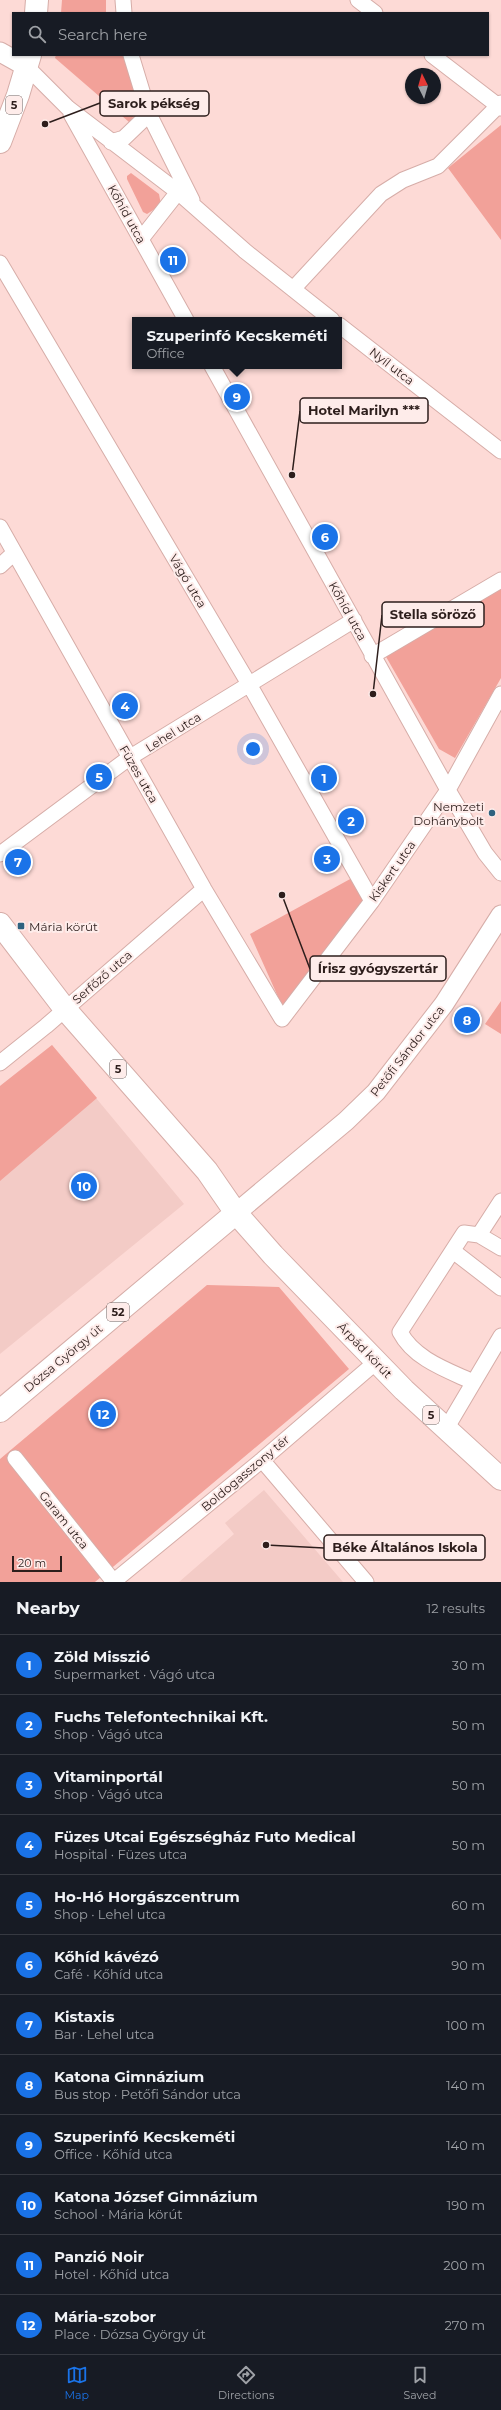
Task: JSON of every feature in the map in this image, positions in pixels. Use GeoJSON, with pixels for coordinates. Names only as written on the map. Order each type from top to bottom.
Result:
{"type":"FeatureCollection","features":[{"type":"Feature","properties":{"kind":"main road"},"geometry":{"type":"LineString","coordinates":[[36,12],[37,0]]}},
{"type":"Feature","properties":{"kind":"main road","name":"5"},"geometry":{"type":"LineString","coordinates":[[0,142],[28,61]]}},
{"type":"Feature","properties":{"kind":"main road","name":"5"},"geometry":{"type":"LineString","coordinates":[[0,924],[65,1009],[212,1177],[236,1213]]}},
{"type":"Feature","properties":{"kind":"main road","name":"Árpád körút"},"geometry":{"type":"LineString","coordinates":[[236,1213],[376,1362],[501,1479]]}},
{"type":"Feature","properties":{"kind":"main road","name":"Dózsa György út"},"geometry":{"type":"LineString","coordinates":[[0,1411],[236,1213]]}},
{"type":"Feature","properties":{"kind":"street"},"geometry":{"type":"LineString","coordinates":[[123,0],[124,12]]}},
{"type":"Feature","properties":{"kind":"street"},"geometry":{"type":"LineString","coordinates":[[358,0],[374,12]]}},
{"type":"Feature","properties":{"kind":"street"},"geometry":{"type":"LineString","coordinates":[[0,52],[12,56]]}},
{"type":"Feature","properties":{"kind":"street"},"geometry":{"type":"LineString","coordinates":[[12,56],[28,61],[68,108],[178,192],[197,210],[328,317]]}},
{"type":"Feature","properties":{"kind":"street"},"geometry":{"type":"LineString","coordinates":[[131,56],[149,114],[197,210]]}},
{"type":"Feature","properties":{"kind":"street"},"geometry":{"type":"LineString","coordinates":[[293,289],[381,194],[403,180],[438,166],[500,105],[433,56]]}},
{"type":"Feature","properties":{"kind":"street","name":"Kőhíd utca"},"geometry":{"type":"LineString","coordinates":[[68,108],[184,317]]}},
{"type":"Feature","properties":{"kind":"street"},"geometry":{"type":"LineString","coordinates":[[111,142],[124,138],[149,114]]}},
{"type":"Feature","properties":{"kind":"street"},"geometry":{"type":"LineString","coordinates":[[141,239],[178,192]]}},
{"type":"Feature","properties":{"kind":"street","name":"Vágó utca"},"geometry":{"type":"LineString","coordinates":[[0,263],[249,684],[372,901]]}},
{"type":"Feature","properties":{"kind":"street","name":"Nyíl utca"},"geometry":{"type":"LineString","coordinates":[[342,327],[501,451]]}},
{"type":"Feature","properties":{"kind":"street","name":"Kőhíd utca"},"geometry":{"type":"LineString","coordinates":[[214,369],[354,620],[372,656],[448,790],[485,852],[501,873]]}},
{"type":"Feature","properties":{"kind":"street","name":"Füzes utca"},"geometry":{"type":"LineString","coordinates":[[0,527],[204,889],[282,1019]]}},
{"type":"Feature","properties":{"kind":"street"},"geometry":{"type":"LineString","coordinates":[[0,566],[14,553]]}},
{"type":"Feature","properties":{"kind":"street"},"geometry":{"type":"LineString","coordinates":[[372,656],[501,580]]}},
{"type":"Feature","properties":{"kind":"street","name":"Lehel utca"},"geometry":{"type":"LineString","coordinates":[[0,854],[130,758],[354,620]]}},
{"type":"Feature","properties":{"kind":"street","name":"Kiskert utca"},"geometry":{"type":"LineString","coordinates":[[282,1019],[372,901],[448,790],[501,694]]}},
{"type":"Feature","properties":{"kind":"street","name":"Serfőző utca"},"geometry":{"type":"LineString","coordinates":[[0,1063],[204,889]]}},
{"type":"Feature","properties":{"kind":"street","name":"Petőfi Sándor utca"},"geometry":{"type":"LineString","coordinates":[[236,1213],[346,1121],[376,1092],[444,1004],[501,915]]}},
{"type":"Feature","properties":{"kind":"street"},"geometry":{"type":"LineString","coordinates":[[479,1235],[501,1201]]}},
{"type":"Feature","properties":{"kind":"street"},"geometry":{"type":"LineString","coordinates":[[473,1382],[421,1356],[405,1341],[400,1332],[464,1233],[479,1235],[501,1248]]}},
{"type":"Feature","properties":{"kind":"street"},"geometry":{"type":"LineString","coordinates":[[452,1250],[501,1288]]}},
{"type":"Feature","properties":{"kind":"street"},"geometry":{"type":"LineString","coordinates":[[446,1429],[501,1336]]}},
{"type":"Feature","properties":{"kind":"street","name":"Boldogasszony tér"},"geometry":{"type":"LineString","coordinates":[[113,1582],[262,1460],[376,1362]]}},
{"type":"Feature","properties":{"kind":"street","name":"Garam utca"},"geometry":{"type":"LineString","coordinates":[[15,1458],[113,1582]]}},
{"type":"Feature","properties":{"kind":"street"},"geometry":{"type":"LineString","coordinates":[[262,1460],[366,1582]]}},
{"type":"Feature","properties":{"kind":"shaded area"},"geometry":{"type":"Polygon","coordinates":[[[62,0],[106,0],[106,12],[61,12],[62,0]]]}},
{"type":"Feature","properties":{"kind":"shaded area"},"geometry":{"type":"Polygon","coordinates":[[[56,56],[122,56],[130,74],[136,99],[136,111],[131,120],[129,122],[55,58],[56,56]]]}},
{"type":"Feature","properties":{"kind":"shaded area"},"geometry":{"type":"Polygon","coordinates":[[[501,125],[501,240],[448,168],[501,125]]]}},
{"type":"Feature","properties":{"kind":"shaded area"},"geometry":{"type":"Polygon","coordinates":[[[131,173],[159,194],[161,205],[147,214],[143,212],[127,179],[127,176],[131,173]]]}},
{"type":"Feature","properties":{"kind":"shaded area"},"geometry":{"type":"Polygon","coordinates":[[[501,588],[501,678],[455,758],[439,749],[385,655],[501,588]]]}},
{"type":"Feature","properties":{"kind":"shaded area"},"geometry":{"type":"Polygon","coordinates":[[[352,878],[364,900],[283,1008],[250,934],[352,878]]]}},
{"type":"Feature","properties":{"kind":"shaded area"},"geometry":{"type":"Polygon","coordinates":[[[501,1001],[501,1034],[485,1024],[501,1001]]]}},
{"type":"Feature","properties":{"kind":"shaded area"},"geometry":{"type":"Polygon","coordinates":[[[52,1045],[184,1204],[0,1354],[0,1086],[52,1045]]]}},
{"type":"Feature","properties":{"kind":"shaded area"},"geometry":{"type":"Polygon","coordinates":[[[52,1045],[97,1098],[0,1181],[0,1086],[52,1045]]]}},
{"type":"Feature","properties":{"kind":"shaded area"},"geometry":{"type":"Polygon","coordinates":[[[207,1285],[279,1287],[349,1369],[95,1582],[0,1582],[0,1459],[207,1285]]]}},
{"type":"Feature","properties":{"kind":"shaded area"},"geometry":{"type":"Polygon","coordinates":[[[264,1490],[343,1582],[179,1582],[234,1534],[225,1523],[264,1490]]]}},
{"type":"Feature","properties":{"kind":"place","name":"Sarok pékség"},"geometry":{"type":"Point","coordinates":[45,124]}},
{"type":"Feature","properties":{"kind":"place","name":"Panzió Noir"},"geometry":{"type":"Point","coordinates":[173,260]}},
{"type":"Feature","properties":{"kind":"place","name":"Szuperinfó Kecskeméti"},"geometry":{"type":"Point","coordinates":[237,397]}},
{"type":"Feature","properties":{"kind":"place","name":"Hotel Marilyn ***"},"geometry":{"type":"Point","coordinates":[292,475]}},
{"type":"Feature","properties":{"kind":"place","name":"Kőhíd kávézó"},"geometry":{"type":"Point","coordinates":[325,537]}},
{"type":"Feature","properties":{"kind":"place","name":"Stella söröző"},"geometry":{"type":"Point","coordinates":[373,694]}},
{"type":"Feature","properties":{"kind":"place","name":"Füzes Utcai Egészségház Futo Medical"},"geometry":{"type":"Point","coordinates":[125,706]}},
{"type":"Feature","properties":{"kind":"place","name":"Ho-Hó Horgászcentrum"},"geometry":{"type":"Point","coordinates":[99,777]}},
{"type":"Feature","properties":{"kind":"place","name":"Zöld Misszió"},"geometry":{"type":"Point","coordinates":[324,778]}},
{"type":"Feature","properties":{"kind":"place","name":"Nemzeti Dohánybolt"},"geometry":{"type":"Point","coordinates":[492,813]}},
{"type":"Feature","properties":{"kind":"place","name":"Fuchs Telefontechnikai Kft."},"geometry":{"type":"Point","coordinates":[351,821]}},
{"type":"Feature","properties":{"kind":"place","name":"Vitaminportál"},"geometry":{"type":"Point","coordinates":[327,859]}},
{"type":"Feature","properties":{"kind":"place","name":"Kistaxis"},"geometry":{"type":"Point","coordinates":[18,862]}},
{"type":"Feature","properties":{"kind":"place","name":"Írisz gyógyszertár"},"geometry":{"type":"Point","coordinates":[282,895]}},
{"type":"Feature","properties":{"kind":"place","name":"Mária körút"},"geometry":{"type":"Point","coordinates":[21,926]}},
{"type":"Feature","properties":{"kind":"place","name":"Katona Gimnázium"},"geometry":{"type":"Point","coordinates":[467,1020]}},
{"type":"Feature","properties":{"kind":"place","name":"Katona József Gimnázium"},"geometry":{"type":"Point","coordinates":[84,1186]}},
{"type":"Feature","properties":{"kind":"place","name":"Mária-szobor"},"geometry":{"type":"Point","coordinates":[103,1414]}},
{"type":"Feature","properties":{"kind":"place","name":"Béke Általános Iskola"},"geometry":{"type":"Point","coordinates":[266,1545]}}]}
